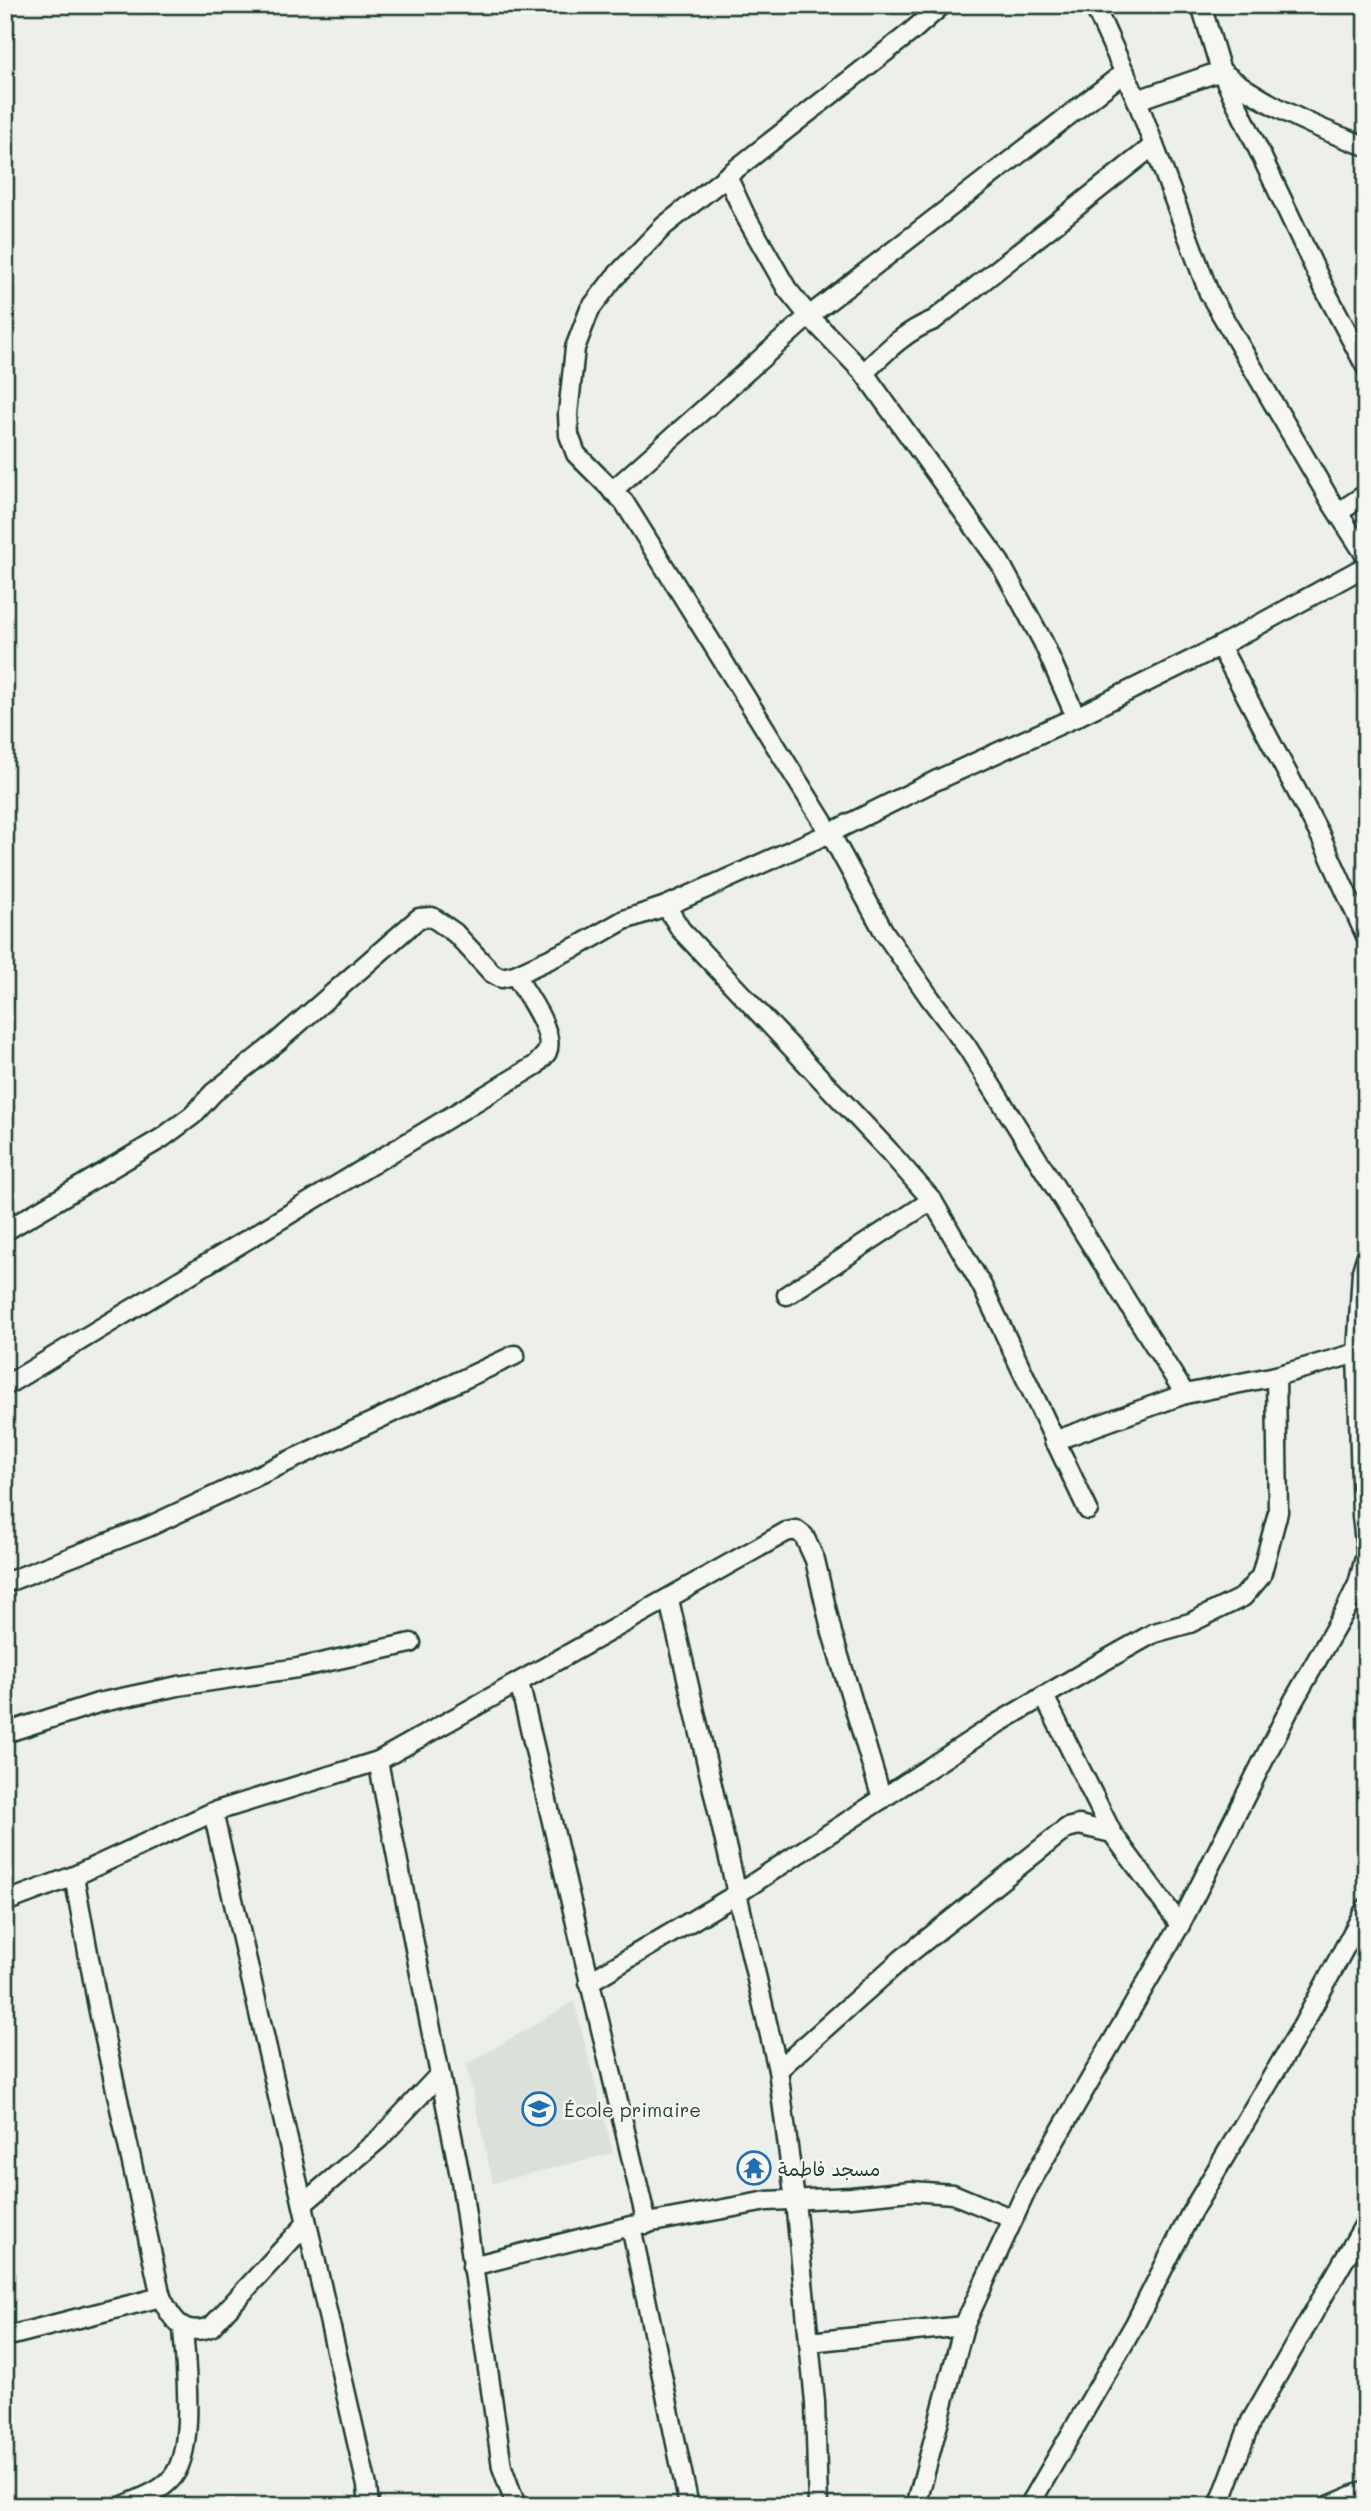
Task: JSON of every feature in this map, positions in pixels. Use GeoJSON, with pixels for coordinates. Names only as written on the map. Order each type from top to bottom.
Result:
{"type":"FeatureCollection","features":[{"type":"Feature","properties":{"kind":"street"},"geometry":{"type":"LineString","coordinates":[[942,5],[664,226],[614,278],[590,309],[575,348],[568,414],[569,435],[576,454],[624,502],[830,833],[884,932],[967,1047],[1185,1394]]}},
{"type":"Feature","properties":{"kind":"street"},"geometry":{"type":"LineString","coordinates":[[1094,5],[1137,100],[1209,293],[1366,556]]}},
{"type":"Feature","properties":{"kind":"street"},"geometry":{"type":"LineString","coordinates":[[1201,5],[1221,71],[1324,288],[1366,367]]}},
{"type":"Feature","properties":{"kind":"street"},"geometry":{"type":"LineString","coordinates":[[1137,100],[1221,71]]}},
{"type":"Feature","properties":{"kind":"street"},"geometry":{"type":"LineString","coordinates":[[1221,71],[1248,92],[1339,137],[1366,146]]}},
{"type":"Feature","properties":{"kind":"street"},"geometry":{"type":"LineString","coordinates":[[612,491],[808,316],[1125,72]]}},
{"type":"Feature","properties":{"kind":"street"},"geometry":{"type":"LineString","coordinates":[[864,373],[895,341],[915,327],[934,320],[1153,146]]}},
{"type":"Feature","properties":{"kind":"street"},"geometry":{"type":"LineString","coordinates":[[727,176],[730,188],[787,289],[808,316],[864,373],[1000,563],[1043,642],[1076,717]]}},
{"type":"Feature","properties":{"kind":"street"},"geometry":{"type":"LineString","coordinates":[[1339,512],[1366,494]]}},
{"type":"Feature","properties":{"kind":"street"},"geometry":{"type":"LineString","coordinates":[[5,1231],[162,1138],[193,1115],[214,1093],[277,1042],[419,918],[432,917],[455,933],[492,973],[501,978],[515,975],[548,961],[624,920],[666,906],[830,833],[935,781],[1076,717],[1220,646],[1366,566]]}},
{"type":"Feature","properties":{"kind":"street"},"geometry":{"type":"LineString","coordinates":[[1220,646],[1320,835],[1366,936]]}},
{"type":"Feature","properties":{"kind":"street"},"geometry":{"type":"LineString","coordinates":[[666,906],[681,930],[932,1200],[982,1286],[1088,1510]]}},
{"type":"Feature","properties":{"kind":"street"},"geometry":{"type":"LineString","coordinates":[[5,1386],[536,1065],[548,1051],[548,1039],[543,1022],[515,975]]}},
{"type":"Feature","properties":{"kind":"street"},"geometry":{"type":"LineString","coordinates":[[787,1295],[932,1200]]}},
{"type":"Feature","properties":{"kind":"street"},"geometry":{"type":"LineString","coordinates":[[916,2506],[964,2326],[1028,2187],[1180,1925],[1294,1700],[1358,1584],[1366,1552],[1357,1353],[1362,1272],[1366,1258]]}},
{"type":"Feature","properties":{"kind":"street"},"geometry":{"type":"LineString","coordinates":[[1054,1441],[1185,1394],[1276,1376],[1357,1353]]}},
{"type":"Feature","properties":{"kind":"street"},"geometry":{"type":"LineString","coordinates":[[5,1583],[148,1527],[515,1355]]}},
{"type":"Feature","properties":{"kind":"street"},"geometry":{"type":"LineString","coordinates":[[589,1982],[737,1894],[993,1726],[1154,1633],[1190,1623],[1243,1597],[1261,1576],[1278,1512],[1276,1376]]}},
{"type":"Feature","properties":{"kind":"street"},"geometry":{"type":"LineString","coordinates":[[5,1902],[74,1876],[213,1812],[378,1761],[786,1532],[796,1530],[804,1536],[815,1560],[832,1633],[881,1799]]}},
{"type":"Feature","properties":{"kind":"street"},"geometry":{"type":"LineString","coordinates":[[668,1600],[778,2070],[795,2201],[815,2402],[818,2506]]}},
{"type":"Feature","properties":{"kind":"street"},"geometry":{"type":"LineString","coordinates":[[5,1733],[98,1703],[178,1686],[298,1668],[411,1643]]}},
{"type":"Feature","properties":{"kind":"street"},"geometry":{"type":"LineString","coordinates":[[519,1682],[589,1982],[639,2225],[690,2506]]}},
{"type":"Feature","properties":{"kind":"street"},"geometry":{"type":"LineString","coordinates":[[1044,1696],[1112,1833],[1180,1925]]}},
{"type":"Feature","properties":{"kind":"street"},"geometry":{"type":"LineString","coordinates":[[378,1761],[461,2181],[502,2467],[516,2506]]}},
{"type":"Feature","properties":{"kind":"street"},"geometry":{"type":"LineString","coordinates":[[213,1812],[367,2486],[369,2506]]}},
{"type":"Feature","properties":{"kind":"street"},"geometry":{"type":"LineString","coordinates":[[778,2070],[902,1959],[1067,1828],[1079,1825],[1112,1833]]}},
{"type":"Feature","properties":{"kind":"street"},"geometry":{"type":"LineString","coordinates":[[74,1876],[98,2007],[161,2297],[171,2317],[183,2327],[199,2331],[211,2327],[306,2224]]}},
{"type":"Feature","properties":{"kind":"street"},"geometry":{"type":"LineString","coordinates":[[1029,2506],[1135,2324],[1191,2213],[1303,2025],[1366,1908]]}},
{"type":"Feature","properties":{"kind":"street"},"geometry":{"type":"LineString","coordinates":[[303,2204],[379,2139],[439,2074]]}},
{"type":"Feature","properties":{"kind":"street"},"geometry":{"type":"LineString","coordinates":[[472,2266],[639,2225],[767,2201],[911,2191],[953,2194],[1013,2219]]}},
{"type":"Feature","properties":{"kind":"street"},"geometry":{"type":"LineString","coordinates":[[1219,2506],[1251,2421],[1366,2222]]}},
{"type":"Feature","properties":{"kind":"street"},"geometry":{"type":"LineString","coordinates":[[5,2337],[161,2297]]}},
{"type":"Feature","properties":{"kind":"street"},"geometry":{"type":"LineString","coordinates":[[809,2342],[964,2326]]}},
{"type":"Feature","properties":{"kind":"street"},"geometry":{"type":"LineString","coordinates":[[123,2506],[145,2497],[172,2479],[181,2458],[188,2427],[183,2327]]}},
{"type":"Feature","properties":{"kind":"street"},"geometry":{"type":"LineString","coordinates":[[1328,2506],[1366,2490]]}},
{"type":"Feature","properties":{"kind":"shaded area","name":"École primaire"},"geometry":{"type":"Polygon","coordinates":[[[574,2001],[613,2153],[493,2183],[466,2065],[574,2001]]]}},
{"type":"Feature","properties":{"kind":"place","name":"École primaire"},"geometry":{"type":"Point","coordinates":[539,2109]}},
{"type":"Feature","properties":{"kind":"place","name":"مسجد فاطمة"},"geometry":{"type":"Point","coordinates":[754,2168]}}]}
